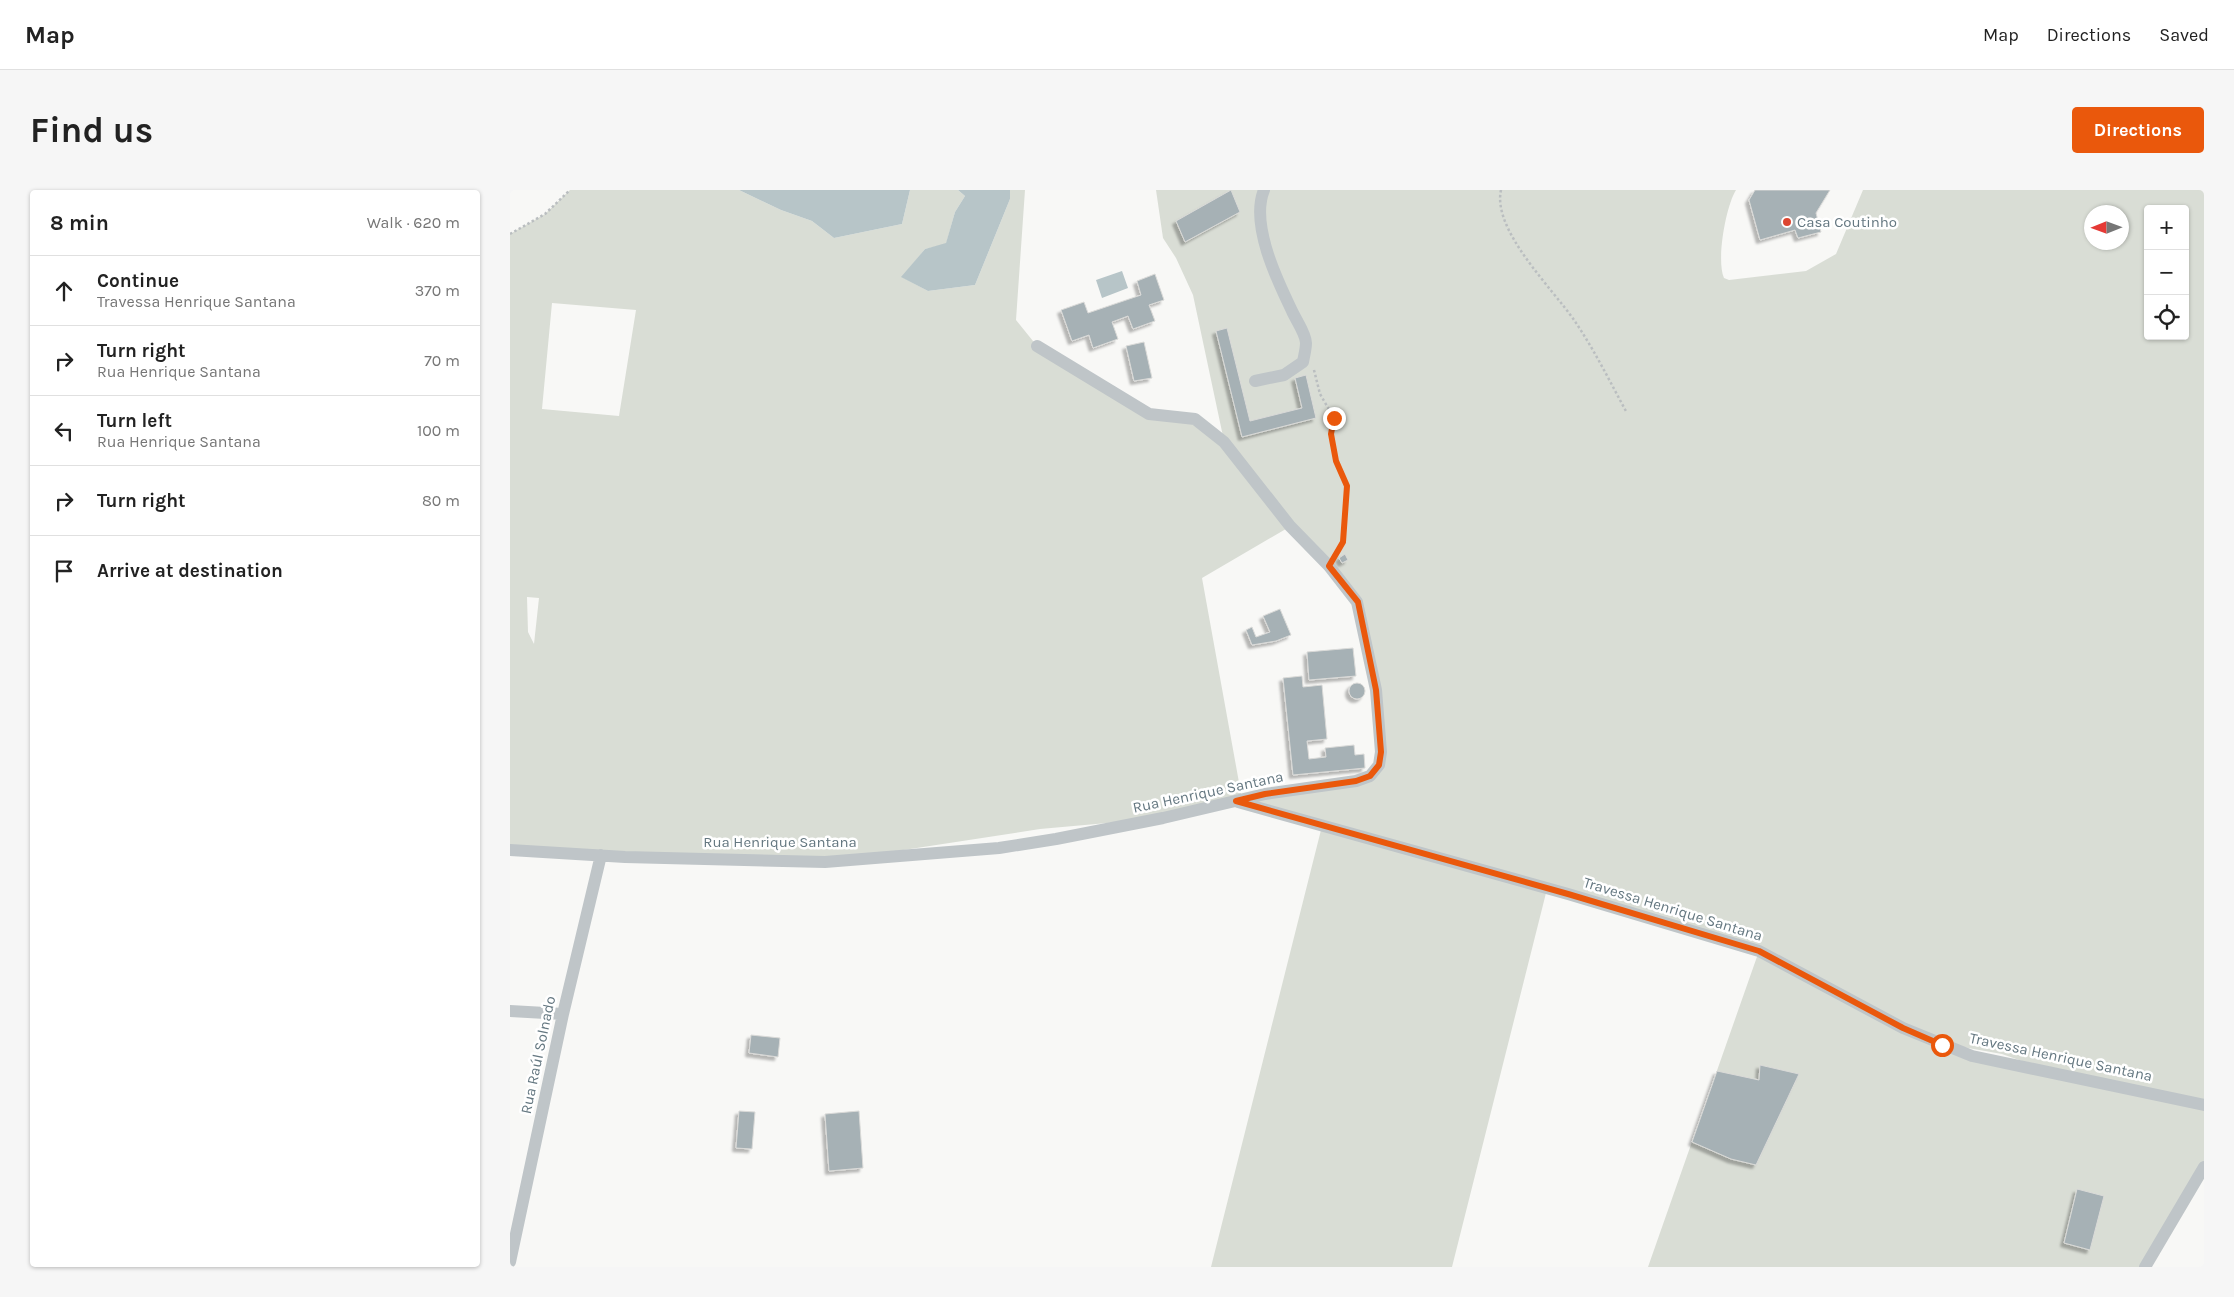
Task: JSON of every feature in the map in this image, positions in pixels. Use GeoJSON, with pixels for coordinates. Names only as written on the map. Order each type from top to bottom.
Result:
{"type":"FeatureCollection","features":[{"type":"Feature","properties":{"kind":"street"},"geometry":{"type":"LineString","coordinates":[[1255,381],[1284,375],[1303,362],[1306,342],[1276,277],[1267,248],[1260,217],[1260,199],[1264,190]]}},
{"type":"Feature","properties":{"kind":"street","name":"Rua Henrique Santana"},"geometry":{"type":"LineString","coordinates":[[510,850],[601,855],[825,862],[999,848],[1056,839],[1265,794],[1356,781],[1370,776],[1379,765],[1381,752],[1376,690],[1358,602],[1329,566],[1290,526],[1224,442],[1195,419],[1150,414],[1037,346]]}},
{"type":"Feature","properties":{"kind":"street","name":"Travessa Henrique Santana"},"geometry":{"type":"LineString","coordinates":[[1236,801],[1576,896],[1759,951],[1903,1028],[1972,1056],[2204,1105]]}},
{"type":"Feature","properties":{"kind":"street","name":"Rua Raúl Solnado"},"geometry":{"type":"LineString","coordinates":[[510,1262],[563,1014],[601,855]]}},
{"type":"Feature","properties":{"kind":"street"},"geometry":{"type":"LineString","coordinates":[[510,1011],[563,1014]]}},
{"type":"Feature","properties":{"kind":"street"},"geometry":{"type":"LineString","coordinates":[[2145,1267],[2204,1167]]}},
{"type":"Feature","properties":{"kind":"path"},"geometry":{"type":"LineString","coordinates":[[510,234],[545,214],[570,190]]}},
{"type":"Feature","properties":{"kind":"path"},"geometry":{"type":"LineString","coordinates":[[1501,190],[1498,202],[1516,245],[1575,320],[1627,413]]}},
{"type":"Feature","properties":{"kind":"path"},"geometry":{"type":"LineString","coordinates":[[1313,368],[1320,394],[1334,418],[1331,434],[1336,461],[1347,486],[1343,542],[1329,566]]}},
{"type":"Feature","properties":{"kind":"shaded area"},"geometry":{"type":"Polygon","coordinates":[[[570,190],[739,190],[781,210],[812,221],[834,238],[902,224],[910,190],[958,190],[965,196],[955,212],[946,244],[925,249],[902,277],[928,291],[975,285],[1010,199],[1010,190],[1025,190],[1016,320],[1037,346],[1149,414],[1195,419],[1224,441],[1193,295],[1176,258],[1163,238],[1156,190],[1736,190],[1732,198],[1723,233],[1722,270],[1724,278],[1729,280],[1806,271],[1836,254],[1863,190],[2204,190],[2204,1167],[2145,1267],[1648,1267],[1759,951],[1547,889],[1452,1267],[1211,1267],[1322,826],[1236,801],[1163,818],[1040,829],[825,862],[510,851],[510,234],[545,214],[570,190]],[[552,303],[542,409],[619,416],[636,310],[552,303]],[[1291,526],[1202,578],[1242,799],[1370,776],[1381,752],[1357,602],[1291,526]],[[527,597],[528,632],[534,644],[539,598],[527,597]],[[1939,1044],[2056,1073],[2002,1054],[1939,1044]]]}},
{"type":"Feature","properties":{"kind":"shaded area"},"geometry":{"type":"Polygon","coordinates":[[[739,190],[910,190],[902,224],[834,238],[812,221],[781,210],[739,190]]]}},
{"type":"Feature","properties":{"kind":"shaded area"},"geometry":{"type":"Polygon","coordinates":[[[958,190],[1010,190],[1010,199],[975,285],[928,291],[901,277],[925,249],[946,243],[955,212],[965,196],[958,190]]]}},
{"type":"Feature","properties":{"kind":"shaded area"},"geometry":{"type":"Polygon","coordinates":[[[1122,271],[1128,288],[1102,298],[1096,280],[1122,271]]]}},
{"type":"Feature","properties":{"kind":"building"},"geometry":{"type":"Polygon","coordinates":[[[1231,190],[1240,212],[1185,242],[1176,221],[1231,190]]]}},
{"type":"Feature","properties":{"kind":"building","name":"Casa Coutinho"},"geometry":{"type":"Polygon","coordinates":[[[1755,190],[1830,190],[1816,213],[1821,232],[1798,238],[1795,230],[1760,240],[1749,200],[1755,190]]]}},
{"type":"Feature","properties":{"kind":"building"},"geometry":{"type":"Polygon","coordinates":[[[1155,274],[1164,300],[1149,305],[1155,321],[1133,329],[1128,316],[1112,322],[1118,339],[1093,348],[1089,335],[1072,341],[1061,310],[1084,302],[1088,313],[1141,295],[1137,281],[1155,274]]]}},
{"type":"Feature","properties":{"kind":"building"},"geometry":{"type":"Polygon","coordinates":[[[1227,328],[1250,421],[1302,408],[1295,378],[1306,375],[1316,418],[1242,437],[1216,331],[1227,328]]]}},
{"type":"Feature","properties":{"kind":"building"},"geometry":{"type":"Polygon","coordinates":[[[1144,342],[1152,378],[1134,381],[1126,346],[1144,342]]]}},
{"type":"Feature","properties":{"kind":"building"},"geometry":{"type":"Polygon","coordinates":[[[1345,554],[1348,560],[1342,563],[1339,558],[1345,554]]]}},
{"type":"Feature","properties":{"kind":"building"},"geometry":{"type":"Polygon","coordinates":[[[1280,609],[1291,635],[1276,641],[1252,645],[1246,630],[1252,627],[1256,637],[1270,632],[1263,616],[1280,609]]]}},
{"type":"Feature","properties":{"kind":"building"},"geometry":{"type":"Polygon","coordinates":[[[1353,648],[1356,676],[1309,680],[1307,652],[1353,648]]]}},
{"type":"Feature","properties":{"kind":"building"},"geometry":{"type":"Polygon","coordinates":[[[1302,676],[1303,687],[1322,685],[1327,739],[1307,741],[1309,759],[1326,757],[1325,748],[1354,745],[1355,755],[1364,754],[1365,768],[1293,775],[1283,678],[1302,676]]]}},
{"type":"Feature","properties":{"kind":"building"},"geometry":{"type":"Polygon","coordinates":[[[1354,683],[1360,683],[1365,688],[1363,697],[1354,699],[1349,694],[1349,688],[1354,683]]]}},
{"type":"Feature","properties":{"kind":"building"},"geometry":{"type":"Polygon","coordinates":[[[751,1035],[780,1038],[778,1057],[749,1053],[751,1035]]]}},
{"type":"Feature","properties":{"kind":"building"},"geometry":{"type":"Polygon","coordinates":[[[1760,1065],[1799,1074],[1756,1165],[1731,1159],[1692,1142],[1717,1071],[1759,1080],[1760,1065]]]}},
{"type":"Feature","properties":{"kind":"building"},"geometry":{"type":"Polygon","coordinates":[[[739,1111],[755,1112],[752,1149],[736,1148],[739,1111]]]}},
{"type":"Feature","properties":{"kind":"building"},"geometry":{"type":"Polygon","coordinates":[[[859,1111],[863,1168],[829,1171],[825,1114],[859,1111]]]}},
{"type":"Feature","properties":{"kind":"building"},"geometry":{"type":"Polygon","coordinates":[[[2077,1189],[2104,1196],[2090,1250],[2064,1243],[2077,1189]]]}},
{"type":"Feature","properties":{"kind":"place","name":"Casa Coutinho"},"geometry":{"type":"Point","coordinates":[1787,222]}},
{"type":"Feature","properties":{"kind":"route"},"geometry":{"type":"LineString","coordinates":[[1334,418],[1331,434],[1336,461],[1347,486],[1343,542],[1329,566],[1358,602],[1376,690],[1381,752],[1379,765],[1370,776],[1356,781],[1265,794],[1236,801],[1568,894],[1759,951],[1903,1028],[1942,1045]]}}]}
